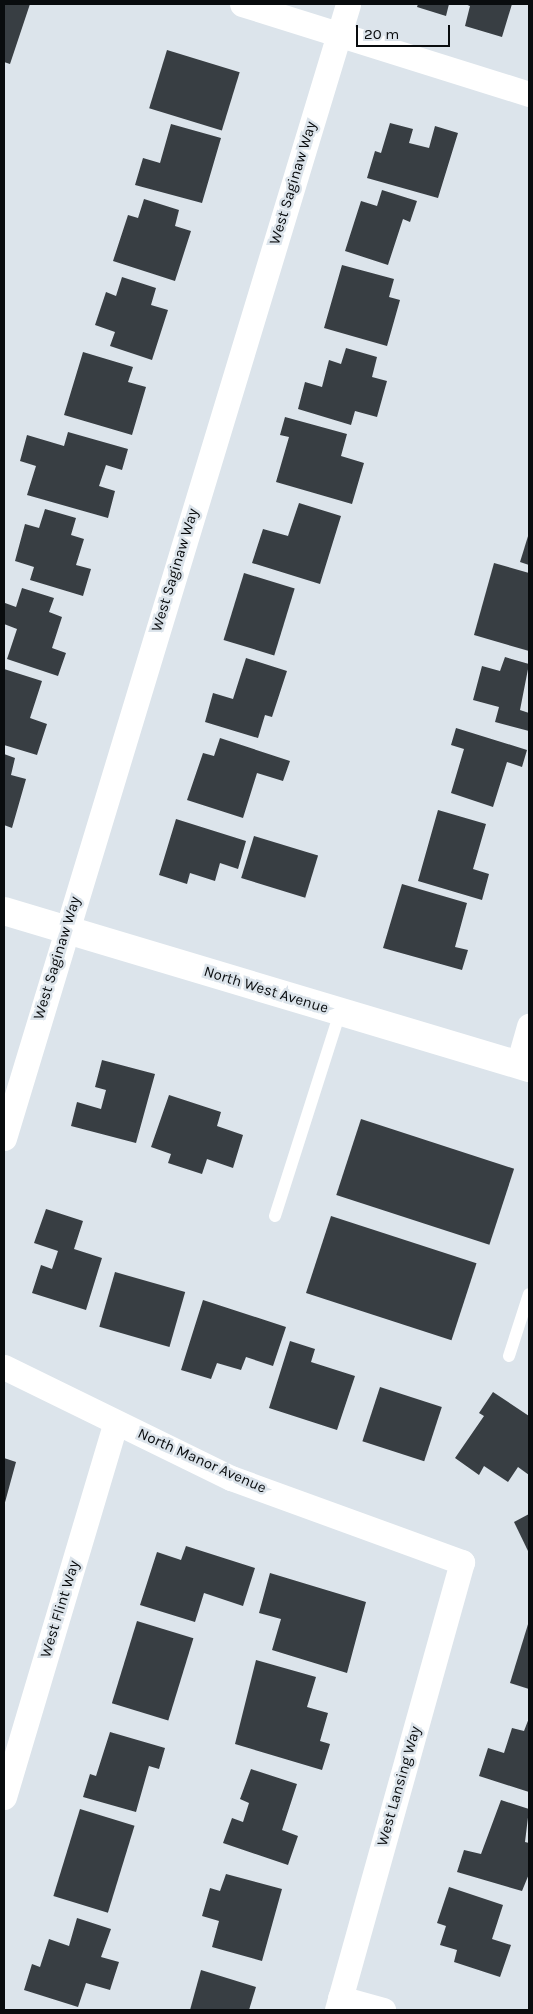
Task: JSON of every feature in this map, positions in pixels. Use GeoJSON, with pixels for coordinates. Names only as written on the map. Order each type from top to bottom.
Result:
{"type":"FeatureCollection","features":[{"type":"Feature","properties":{"kind":"main road","name":"North West Avenue"},"geometry":{"type":"LineString","coordinates":[[4,911],[524,1066]]}},
{"type":"Feature","properties":{"kind":"street"},"geometry":{"type":"LineString","coordinates":[[242,4],[340,33],[529,94]]}},
{"type":"Feature","properties":{"kind":"street","name":"West Saginaw Way"},"geometry":{"type":"LineString","coordinates":[[4,1138],[65,930],[348,4]]}},
{"type":"Feature","properties":{"kind":"street"},"geometry":{"type":"LineString","coordinates":[[524,1066],[529,1026]]}},
{"type":"Feature","properties":{"kind":"street","name":"North Manor Avenue"},"geometry":{"type":"LineString","coordinates":[[4,1367],[231,1478],[462,1562]]}},
{"type":"Feature","properties":{"kind":"street","name":"West Flint Way"},"geometry":{"type":"LineString","coordinates":[[4,1797],[116,1422]]}},
{"type":"Feature","properties":{"kind":"street","name":"West Lansing Way"},"geometry":{"type":"LineString","coordinates":[[339,2004],[462,1562]]}},
{"type":"Feature","properties":{"kind":"street"},"geometry":{"type":"LineString","coordinates":[[339,2004],[382,2010]]}},
{"type":"Feature","properties":{"kind":"lane"},"geometry":{"type":"LineString","coordinates":[[275,1216],[340,1012]]}},
{"type":"Feature","properties":{"kind":"lane"},"geometry":{"type":"LineString","coordinates":[[509,1356],[529,1294]]}},
{"type":"Feature","properties":{"kind":"building"},"geometry":{"type":"Polygon","coordinates":[[[4,4],[30,4],[10,64],[4,62],[4,4]]]}},
{"type":"Feature","properties":{"kind":"building"},"geometry":{"type":"Polygon","coordinates":[[[418,4],[449,4],[446,16],[417,7],[418,4]]]}},
{"type":"Feature","properties":{"kind":"building"},"geometry":{"type":"Polygon","coordinates":[[[465,4],[512,4],[502,37],[465,26],[470,6],[465,4]]]}},
{"type":"Feature","properties":{"kind":"building"},"geometry":{"type":"Polygon","coordinates":[[[167,50],[240,72],[222,131],[149,108],[167,50]]]}},
{"type":"Feature","properties":{"kind":"building"},"geometry":{"type":"Polygon","coordinates":[[[390,123],[413,129],[409,143],[429,148],[435,126],[458,133],[438,198],[367,178],[375,151],[381,153],[390,123]]]}},
{"type":"Feature","properties":{"kind":"building"},"geometry":{"type":"Polygon","coordinates":[[[171,124],[221,138],[202,203],[135,185],[143,158],[160,163],[171,124]]]}},
{"type":"Feature","properties":{"kind":"building"},"geometry":{"type":"Polygon","coordinates":[[[382,190],[417,201],[410,222],[403,219],[388,265],[345,251],[361,201],[377,206],[382,190]]]}},
{"type":"Feature","properties":{"kind":"building"},"geometry":{"type":"Polygon","coordinates":[[[144,199],[179,210],[175,226],[191,231],[175,281],[113,261],[128,215],[138,218],[144,199]]]}},
{"type":"Feature","properties":{"kind":"building"},"geometry":{"type":"Polygon","coordinates":[[[342,265],[394,279],[389,297],[400,300],[387,346],[324,328],[342,265]]]}},
{"type":"Feature","properties":{"kind":"building"},"geometry":{"type":"Polygon","coordinates":[[[122,277],[156,288],[151,305],[168,310],[152,360],[110,346],[115,332],[95,325],[106,292],[116,296],[122,277]]]}},
{"type":"Feature","properties":{"kind":"building"},"geometry":{"type":"Polygon","coordinates":[[[346,348],[377,357],[372,377],[387,381],[377,417],[355,411],[351,425],[298,409],[305,382],[322,387],[329,360],[341,364],[346,348]]]}},
{"type":"Feature","properties":{"kind":"building"},"geometry":{"type":"Polygon","coordinates":[[[83,352],[133,367],[128,382],[146,387],[132,435],[64,415],[83,352]]]}},
{"type":"Feature","properties":{"kind":"building"},"geometry":{"type":"Polygon","coordinates":[[[285,417],[347,434],[341,456],[364,463],[352,504],[276,482],[289,437],[280,435],[285,417]]]}},
{"type":"Feature","properties":{"kind":"building"},"geometry":{"type":"Polygon","coordinates":[[[68,432],[128,449],[122,470],[106,465],[99,486],[115,491],[108,518],[27,495],[36,466],[20,461],[27,435],[64,446],[68,432]]]}},
{"type":"Feature","properties":{"kind":"building"},"geometry":{"type":"Polygon","coordinates":[[[299,503],[341,516],[320,584],[252,563],[263,529],[288,536],[299,503]]]}},
{"type":"Feature","properties":{"kind":"building"},"geometry":{"type":"Polygon","coordinates":[[[45,509],[76,518],[71,535],[84,539],[76,565],[91,569],[83,596],[30,580],[34,567],[15,561],[25,524],[39,528],[45,509]]]}},
{"type":"Feature","properties":{"kind":"building"},"geometry":{"type":"Polygon","coordinates":[[[529,533],[529,565],[520,562],[529,533]]]}},
{"type":"Feature","properties":{"kind":"building"},"geometry":{"type":"Polygon","coordinates":[[[494,563],[529,573],[529,651],[474,635],[494,563]]]}},
{"type":"Feature","properties":{"kind":"building"},"geometry":{"type":"Polygon","coordinates":[[[244,573],[295,588],[274,655],[224,640],[244,573]]]}},
{"type":"Feature","properties":{"kind":"building"},"geometry":{"type":"Polygon","coordinates":[[[22,588],[54,598],[49,612],[62,617],[52,648],[66,653],[58,676],[7,659],[17,629],[4,624],[4,607],[5,603],[16,607],[22,588]]]}},
{"type":"Feature","properties":{"kind":"building"},"geometry":{"type":"Polygon","coordinates":[[[505,657],[529,664],[520,710],[529,713],[529,731],[495,722],[499,707],[473,700],[482,666],[500,671],[505,657]]]}},
{"type":"Feature","properties":{"kind":"building"},"geometry":{"type":"Polygon","coordinates":[[[246,658],[287,671],[272,717],[265,715],[258,738],[205,722],[213,693],[233,699],[246,658]]]}},
{"type":"Feature","properties":{"kind":"building"},"geometry":{"type":"Polygon","coordinates":[[[4,669],[42,681],[30,718],[47,724],[37,755],[4,745],[4,669]]]}},
{"type":"Feature","properties":{"kind":"building"},"geometry":{"type":"Polygon","coordinates":[[[456,728],[527,750],[522,767],[507,762],[493,807],[451,793],[464,749],[451,745],[456,728]]]}},
{"type":"Feature","properties":{"kind":"building"},"geometry":{"type":"Polygon","coordinates":[[[220,738],[290,761],[283,781],[257,773],[243,818],[187,800],[203,753],[214,756],[220,738]]]}},
{"type":"Feature","properties":{"kind":"building"},"geometry":{"type":"Polygon","coordinates":[[[4,754],[15,758],[11,775],[26,779],[12,828],[4,825],[4,754]]]}},
{"type":"Feature","properties":{"kind":"building"},"geometry":{"type":"Polygon","coordinates":[[[438,810],[486,824],[473,869],[489,874],[482,900],[418,881],[438,810]]]}},
{"type":"Feature","properties":{"kind":"building"},"geometry":{"type":"Polygon","coordinates":[[[176,819],[246,841],[238,869],[220,863],[215,881],[190,873],[187,884],[159,875],[176,819]]]}},
{"type":"Feature","properties":{"kind":"building"},"geometry":{"type":"Polygon","coordinates":[[[254,836],[318,856],[305,898],[241,878],[254,836]]]}},
{"type":"Feature","properties":{"kind":"building"},"geometry":{"type":"Polygon","coordinates":[[[402,884],[467,903],[455,947],[468,950],[462,970],[383,948],[402,884]]]}},
{"type":"Feature","properties":{"kind":"building"},"geometry":{"type":"Polygon","coordinates":[[[102,1060],[155,1074],[136,1143],[71,1126],[77,1102],[101,1109],[106,1090],[95,1087],[102,1060]]]}},
{"type":"Feature","properties":{"kind":"building"},"geometry":{"type":"Polygon","coordinates":[[[169,1095],[221,1112],[217,1126],[243,1135],[233,1168],[207,1159],[202,1174],[168,1163],[171,1154],[151,1147],[169,1095]]]}},
{"type":"Feature","properties":{"kind":"building"},"geometry":{"type":"Polygon","coordinates":[[[361,1119],[514,1169],[489,1245],[336,1195],[361,1119]]]}},
{"type":"Feature","properties":{"kind":"building"},"geometry":{"type":"Polygon","coordinates":[[[46,1209],[83,1221],[74,1249],[102,1258],[86,1310],[32,1293],[41,1265],[52,1269],[58,1251],[34,1243],[46,1209]]]}},
{"type":"Feature","properties":{"kind":"building"},"geometry":{"type":"Polygon","coordinates":[[[331,1216],[477,1263],[451,1340],[306,1293],[331,1216]]]}},
{"type":"Feature","properties":{"kind":"building"},"geometry":{"type":"Polygon","coordinates":[[[115,1272],[185,1292],[169,1347],[99,1327],[115,1272]]]}},
{"type":"Feature","properties":{"kind":"building"},"geometry":{"type":"Polygon","coordinates":[[[203,1300],[286,1327],[273,1366],[246,1357],[241,1370],[217,1363],[211,1379],[181,1370],[203,1300]]]}},
{"type":"Feature","properties":{"kind":"building"},"geometry":{"type":"Polygon","coordinates":[[[290,1341],[315,1349],[311,1362],[355,1376],[337,1430],[269,1408],[290,1341]]]}},
{"type":"Feature","properties":{"kind":"building"},"geometry":{"type":"Polygon","coordinates":[[[380,1387],[442,1407],[424,1461],[362,1441],[380,1387]]]}},
{"type":"Feature","properties":{"kind":"building"},"geometry":{"type":"Polygon","coordinates":[[[493,1392],[529,1416],[529,1475],[518,1467],[508,1482],[484,1466],[479,1475],[455,1458],[484,1416],[479,1413],[493,1392]]]}},
{"type":"Feature","properties":{"kind":"building"},"geometry":{"type":"Polygon","coordinates":[[[4,1458],[16,1462],[4,1506],[4,1458]]]}},
{"type":"Feature","properties":{"kind":"building"},"geometry":{"type":"Polygon","coordinates":[[[529,1514],[529,1553],[514,1522],[529,1514]]]}},
{"type":"Feature","properties":{"kind":"building"},"geometry":{"type":"Polygon","coordinates":[[[186,1546],[255,1568],[243,1606],[204,1593],[195,1622],[140,1605],[157,1552],[181,1560],[186,1546]]]}},
{"type":"Feature","properties":{"kind":"building"},"geometry":{"type":"Polygon","coordinates":[[[270,1573],[366,1602],[347,1673],[272,1650],[281,1619],[259,1613],[270,1573]]]}},
{"type":"Feature","properties":{"kind":"building"},"geometry":{"type":"Polygon","coordinates":[[[137,1621],[193,1638],[168,1720],[112,1703],[137,1621]]]}},
{"type":"Feature","properties":{"kind":"building"},"geometry":{"type":"Polygon","coordinates":[[[529,1621],[529,1689],[510,1683],[529,1621]]]}},
{"type":"Feature","properties":{"kind":"building"},"geometry":{"type":"Polygon","coordinates":[[[256,1660],[316,1677],[307,1707],[328,1713],[320,1741],[330,1744],[322,1770],[235,1744],[256,1660]]]}},
{"type":"Feature","properties":{"kind":"building"},"geometry":{"type":"Polygon","coordinates":[[[529,1718],[529,1792],[479,1776],[488,1748],[504,1753],[512,1728],[524,1731],[529,1718]]]}},
{"type":"Feature","properties":{"kind":"building"},"geometry":{"type":"Polygon","coordinates":[[[110,1732],[165,1748],[159,1769],[149,1766],[136,1812],[83,1797],[90,1774],[96,1776],[110,1732]]]}},
{"type":"Feature","properties":{"kind":"building"},"geometry":{"type":"Polygon","coordinates":[[[251,1769],[297,1784],[282,1830],[298,1836],[288,1865],[223,1843],[232,1818],[243,1822],[249,1803],[240,1799],[251,1769]]]}},
{"type":"Feature","properties":{"kind":"building"},"geometry":{"type":"Polygon","coordinates":[[[501,1800],[529,1809],[525,1842],[529,1843],[529,1874],[522,1891],[457,1872],[464,1850],[481,1854],[501,1800]]]}},
{"type":"Feature","properties":{"kind":"building"},"geometry":{"type":"Polygon","coordinates":[[[80,1809],[135,1826],[108,1913],[53,1896],[80,1809]]]}},
{"type":"Feature","properties":{"kind":"building"},"geometry":{"type":"Polygon","coordinates":[[[226,1874],[282,1889],[262,1961],[212,1947],[219,1921],[202,1916],[210,1888],[220,1891],[226,1874]]]}},
{"type":"Feature","properties":{"kind":"building"},"geometry":{"type":"Polygon","coordinates":[[[449,1887],[503,1905],[492,1939],[511,1945],[500,1977],[454,1962],[457,1950],[440,1945],[446,1926],[437,1923],[449,1887]]]}},
{"type":"Feature","properties":{"kind":"building"},"geometry":{"type":"Polygon","coordinates":[[[77,1918],[111,1929],[101,1957],[119,1962],[110,1990],[86,1983],[78,2007],[24,1990],[32,1964],[40,1967],[49,1939],[69,1946],[77,1918]]]}},
{"type":"Feature","properties":{"kind":"building"},"geometry":{"type":"Polygon","coordinates":[[[201,1970],[256,1987],[249,2010],[190,2010],[201,1970]]]}}]}
